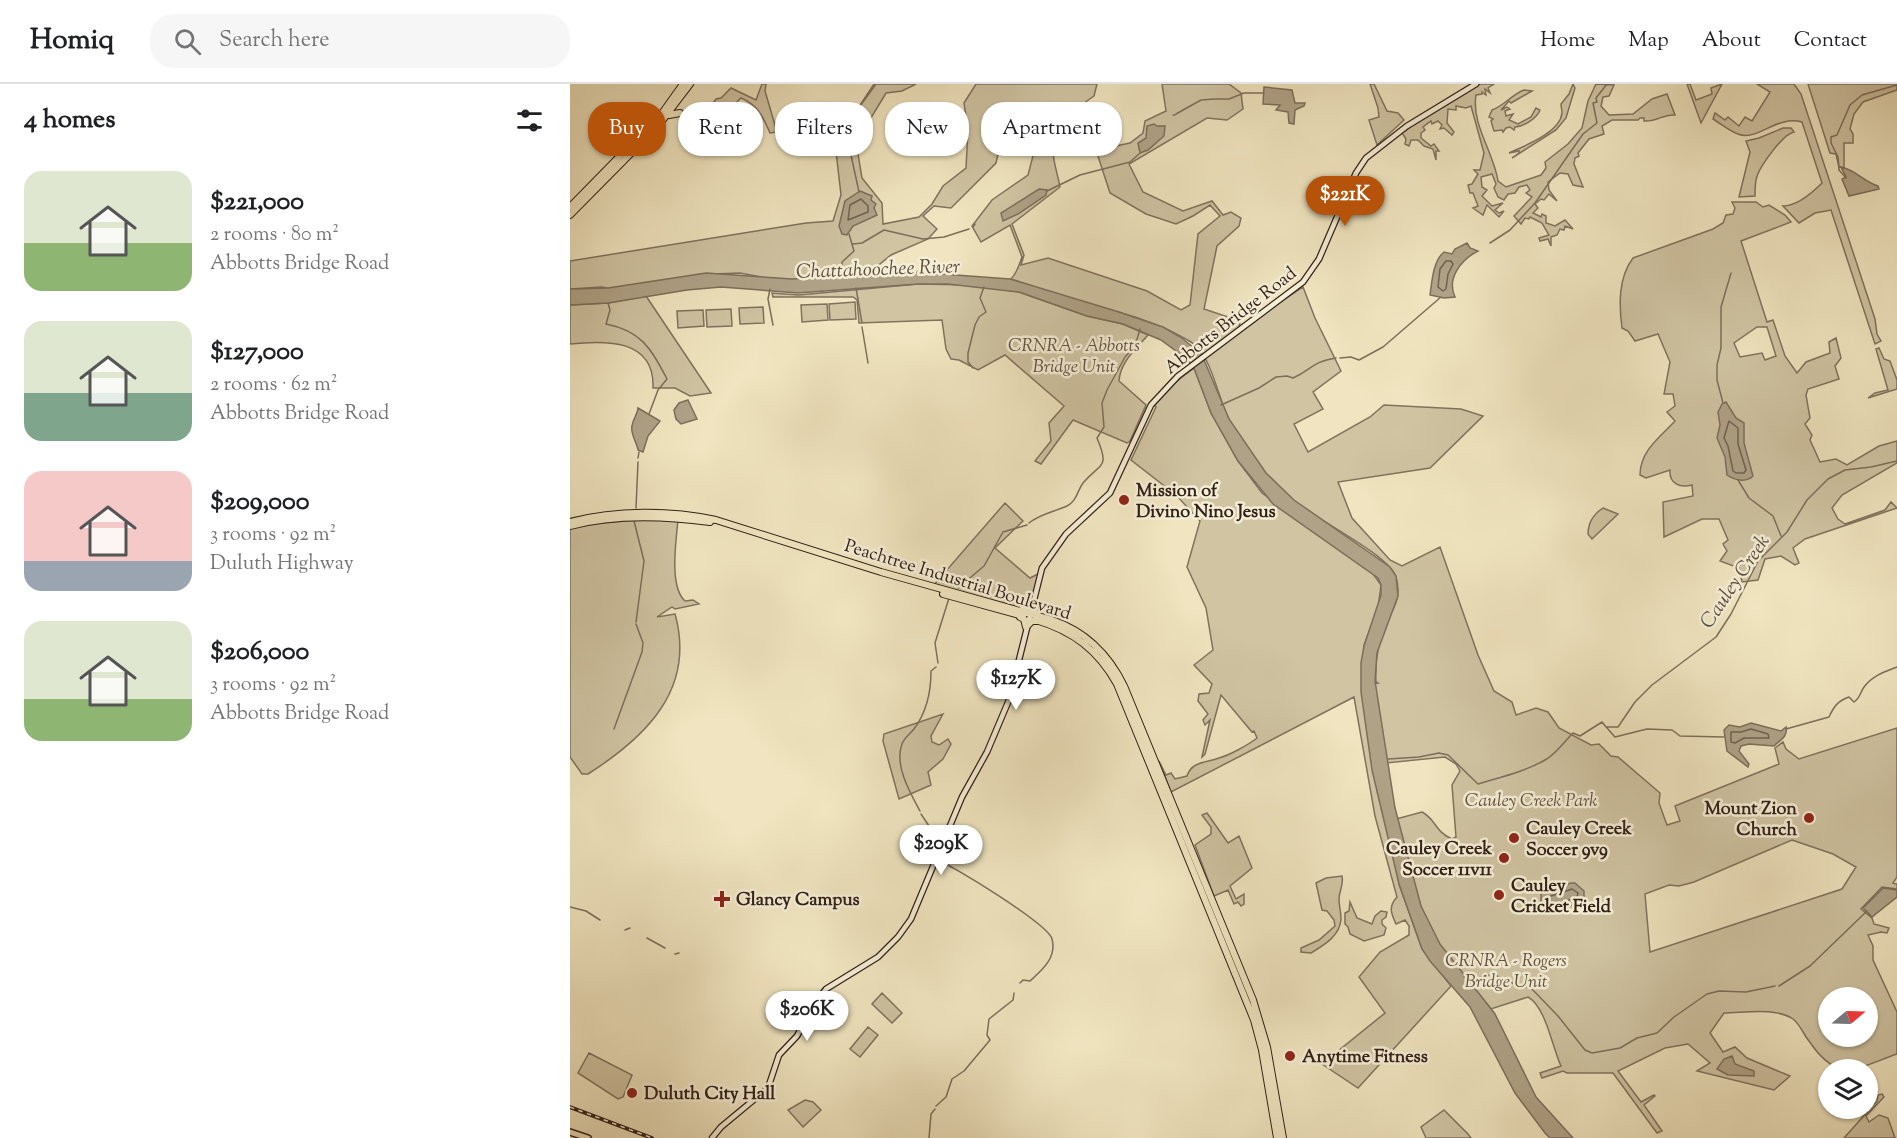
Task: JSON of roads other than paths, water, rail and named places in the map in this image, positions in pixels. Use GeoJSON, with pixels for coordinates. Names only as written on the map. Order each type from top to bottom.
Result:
{"type":"FeatureCollection","features":[{"type":"Feature","properties":{"kind":"highway"},"geometry":{"type":"LineString","coordinates":[[570,207],[663,112],[683,84]]}},
{"type":"Feature","properties":{"kind":"highway"},"geometry":{"type":"LineString","coordinates":[[679,102],[690,84]]}},
{"type":"Feature","properties":{"kind":"highway"},"geometry":{"type":"LineString","coordinates":[[570,215],[678,103]]}},
{"type":"Feature","properties":{"kind":"highway"},"geometry":{"type":"LineString","coordinates":[[668,115],[678,113]]}},
{"type":"Feature","properties":{"kind":"highway","name":"Peachtree Industrial Boulevard"},"geometry":{"type":"LineString","coordinates":[[570,524],[597,517],[657,513],[696,516],[725,522],[1075,630],[1106,657],[1123,685],[1254,1022],[1262,1050],[1278,1138]]}},
{"type":"Feature","properties":{"kind":"highway"},"geometry":{"type":"LineString","coordinates":[[1016,612],[1026,609],[1032,603]]}},
{"type":"Feature","properties":{"kind":"highway"},"geometry":{"type":"LineString","coordinates":[[1026,627],[1032,621],[1040,619],[1032,603]]}},
{"type":"Feature","properties":{"kind":"highway"},"geometry":{"type":"LineString","coordinates":[[1016,612],[1024,619],[1026,627]]}},
{"type":"Feature","properties":{"kind":"highway","name":"Peachtree Industrial Boulevard"},"geometry":{"type":"LineString","coordinates":[[1150,756],[1260,1020],[1283,1138]]}},
{"type":"Feature","properties":{"kind":"main road","name":"Abbotts Bridge Road"},"geometry":{"type":"LineString","coordinates":[[712,1138],[721,1127],[768,1088],[779,1055],[797,1036],[813,1006],[826,988],[878,957],[898,937],[910,919],[958,806],[991,743],[1009,700],[1028,616],[1042,568],[1053,549],[1066,534],[1110,493],[1149,409],[1168,385],[1304,282],[1319,259],[1360,166],[1373,151],[1424,115],[1476,84]]}},
{"type":"Feature","properties":{"kind":"main road"},"geometry":{"type":"LineString","coordinates":[[1347,193],[1358,176]]}},
{"type":"Feature","properties":{"kind":"main road"},"geometry":{"type":"LineString","coordinates":[[570,1135],[588,1138]]}},
{"type":"Feature","properties":{"kind":"water"},"geometry":{"type":"Polygon","coordinates":[[[1264,87],[1292,90],[1295,103],[1305,103],[1304,106],[1295,110],[1294,124],[1289,123],[1288,112],[1276,110],[1280,105],[1263,104],[1264,87]]]}},
{"type":"Feature","properties":{"kind":"water"},"geometry":{"type":"Polygon","coordinates":[[[1154,124],[1165,126],[1164,136],[1148,150],[1140,153],[1138,143],[1146,138],[1147,126],[1154,124]]]}},
{"type":"Feature","properties":{"kind":"water"},"geometry":{"type":"Polygon","coordinates":[[[1841,167],[1878,186],[1879,189],[1849,196],[1842,179],[1846,177],[1841,167]]]}},
{"type":"Feature","properties":{"kind":"water"},"geometry":{"type":"Polygon","coordinates":[[[1039,189],[1047,190],[1046,195],[1003,221],[1001,213],[1039,189]]]}},
{"type":"Feature","properties":{"kind":"water"},"geometry":{"type":"Polygon","coordinates":[[[860,191],[872,196],[871,200],[876,204],[874,208],[877,215],[853,226],[847,235],[842,234],[839,226],[845,201],[860,191]]]}},
{"type":"Feature","properties":{"kind":"water"},"geometry":{"type":"Polygon","coordinates":[[[1467,243],[1470,248],[1478,251],[1461,264],[1454,276],[1455,297],[1444,298],[1430,295],[1434,272],[1440,256],[1444,252],[1452,254],[1455,249],[1467,243]]]}},
{"type":"Feature","properties":{"kind":"water"},"geometry":{"type":"Polygon","coordinates":[[[915,272],[1010,279],[1163,327],[1182,338],[1202,355],[1229,419],[1266,473],[1294,500],[1390,567],[1396,576],[1398,596],[1377,653],[1375,681],[1395,808],[1421,906],[1440,944],[1495,1014],[1536,1097],[1573,1138],[1550,1138],[1515,1093],[1470,1007],[1422,949],[1399,884],[1372,770],[1361,692],[1361,663],[1364,646],[1381,595],[1378,578],[1273,504],[1238,461],[1211,413],[1194,368],[1188,360],[1161,340],[1123,324],[1087,316],[1019,292],[948,284],[798,293],[721,287],[608,303],[570,305],[570,289],[608,288],[706,273],[792,279],[915,272]]]}},
{"type":"Feature","properties":{"kind":"water"},"geometry":{"type":"Polygon","coordinates":[[[688,400],[697,419],[681,424],[676,419],[674,410],[679,403],[688,400]]]}},
{"type":"Feature","properties":{"kind":"water"},"geometry":{"type":"Polygon","coordinates":[[[1726,402],[1736,418],[1744,423],[1744,443],[1753,476],[1747,480],[1727,475],[1725,457],[1717,438],[1720,425],[1718,412],[1722,404],[1726,402]]]}},
{"type":"Feature","properties":{"kind":"water"},"geometry":{"type":"Polygon","coordinates":[[[638,408],[660,421],[648,436],[643,452],[638,450],[632,432],[638,408]]]}},
{"type":"Feature","properties":{"kind":"water"},"geometry":{"type":"Polygon","coordinates":[[[1751,723],[1781,731],[1786,727],[1786,733],[1774,746],[1749,744],[1741,746],[1739,751],[1749,764],[1748,767],[1727,751],[1724,730],[1729,725],[1740,727],[1751,723]]]}},
{"type":"Feature","properties":{"kind":"water"},"geometry":{"type":"Polygon","coordinates":[[[1575,883],[1584,891],[1584,901],[1550,913],[1545,912],[1541,904],[1541,893],[1575,883]]]}},
{"type":"Feature","properties":{"kind":"water"},"geometry":{"type":"Polygon","coordinates":[[[1883,888],[1897,890],[1897,897],[1872,917],[1863,908],[1883,888]]]}},
{"type":"Feature","properties":{"kind":"water"},"geometry":{"type":"Polygon","coordinates":[[[1732,1056],[1735,1064],[1754,1071],[1754,1076],[1728,1075],[1717,1069],[1724,1059],[1732,1056]]]}},
{"type":"Feature","properties":{"kind":"waterway"},"geometry":{"type":"LineString","coordinates":[[859,192],[846,132],[852,117],[876,84]]}},
{"type":"Feature","properties":{"kind":"waterway"},"geometry":{"type":"LineString","coordinates":[[1490,243],[1510,230],[1535,203],[1583,134],[1597,123],[1593,103],[1597,102],[1596,98],[1607,84]]}},
{"type":"Feature","properties":{"kind":"waterway"},"geometry":{"type":"LineString","coordinates":[[1846,178],[1839,170],[1838,157],[1831,143],[1831,137],[1837,135],[1850,105],[1862,95],[1897,85]]}},
{"type":"Feature","properties":{"kind":"waterway"},"geometry":{"type":"LineString","coordinates":[[1216,99],[1229,99],[1244,93],[1263,93]]}},
{"type":"Feature","properties":{"kind":"waterway"},"geometry":{"type":"LineString","coordinates":[[1176,114],[1201,100],[1215,99]]}},
{"type":"Feature","properties":{"kind":"waterway"},"geometry":{"type":"LineString","coordinates":[[1047,191],[1080,175],[1130,162],[1140,153]]}},
{"type":"Feature","properties":{"kind":"waterway"},"geometry":{"type":"LineString","coordinates":[[853,244],[862,243],[884,230],[923,239],[944,237],[969,229]]}},
{"type":"Feature","properties":{"kind":"waterway","name":"Chattahoochee River"},"geometry":{"type":"LineString","coordinates":[[842,277],[842,262],[854,251],[849,234]]}},
{"type":"Feature","properties":{"kind":"waterway"},"geometry":{"type":"LineString","coordinates":[[1723,403],[1717,380],[1717,365],[1721,348],[1721,307],[1731,273]]}},
{"type":"Feature","properties":{"kind":"waterway"},"geometry":{"type":"LineString","coordinates":[[973,368],[968,362],[968,353],[975,325],[979,317],[986,312],[980,298],[984,287]]}},
{"type":"Feature","properties":{"kind":"waterway","name":"Chattahoochee River"},"geometry":{"type":"LineString","coordinates":[[856,288],[862,323]]}},
{"type":"Feature","properties":{"kind":"waterway"},"geometry":{"type":"LineString","coordinates":[[770,289],[768,299],[773,325]]}},
{"type":"Feature","properties":{"kind":"waterway"},"geometry":{"type":"LineString","coordinates":[[1340,358],[1351,357],[1359,360],[1383,347],[1441,297]]}},
{"type":"Feature","properties":{"kind":"waterway"},"geometry":{"type":"LineString","coordinates":[[608,303],[610,310],[606,324],[628,331],[644,343],[667,379],[658,390],[649,414]]}},
{"type":"Feature","properties":{"kind":"waterway"},"geometry":{"type":"LineString","coordinates":[[862,327],[868,363]]}},
{"type":"Feature","properties":{"kind":"waterway"},"geometry":{"type":"LineString","coordinates":[[1029,523],[1070,504],[1083,483],[1102,464],[1103,455],[1097,438],[1104,427],[1102,403],[1125,357],[1135,346],[1140,329]]}},
{"type":"Feature","properties":{"kind":"waterway"},"geometry":{"type":"LineString","coordinates":[[1221,405],[1259,388],[1276,377],[1293,378],[1316,364],[1336,358]]}},
{"type":"Feature","properties":{"kind":"waterway"},"geometry":{"type":"LineString","coordinates":[[638,458],[639,452]]}},
{"type":"Feature","properties":{"kind":"waterway","name":"Cauley Creek"},"geometry":{"type":"LineString","coordinates":[[1388,759],[1439,753],[1448,755],[1478,784],[1521,771],[1549,758],[1573,733],[1580,736],[1602,722],[1606,727],[1618,727],[1635,702],[1652,685],[1716,637],[1731,614],[1758,561],[1787,532],[1807,500],[1828,479],[1845,470],[1897,461]]}},
{"type":"Feature","properties":{"kind":"waterway"},"geometry":{"type":"LineString","coordinates":[[636,508],[638,462]]}},
{"type":"Feature","properties":{"kind":"waterway"},"geometry":{"type":"LineString","coordinates":[[1738,480],[1749,498],[1773,516],[1781,536]]}},
{"type":"Feature","properties":{"kind":"waterway"},"geometry":{"type":"LineString","coordinates":[[634,521],[644,561],[636,622]]}},
{"type":"Feature","properties":{"kind":"waterway"},"geometry":{"type":"LineString","coordinates":[[958,588],[984,566],[1003,532],[1027,525]]}},
{"type":"Feature","properties":{"kind":"waterway"},"geometry":{"type":"LineString","coordinates":[[938,663],[935,643],[949,598]]}},
{"type":"Feature","properties":{"kind":"waterway"},"geometry":{"type":"LineString","coordinates":[[614,729],[642,652],[643,643],[636,624]]}},
{"type":"Feature","properties":{"kind":"waterway"},"geometry":{"type":"LineString","coordinates":[[920,811],[904,779],[900,752],[903,742],[914,729],[925,709],[931,671],[936,667]]}},
{"type":"Feature","properties":{"kind":"waterway"},"geometry":{"type":"LineString","coordinates":[[1786,729],[1829,717],[1839,702],[1849,697],[1854,702],[1871,680],[1897,667]]}},
{"type":"Feature","properties":{"kind":"waterway"},"geometry":{"type":"LineString","coordinates":[[1607,728],[1615,737],[1647,729],[1672,730],[1680,736],[1724,737]]}},
{"type":"Feature","properties":{"kind":"waterway"},"geometry":{"type":"LineString","coordinates":[[921,814],[929,826],[928,847],[932,856]]}},
{"type":"Feature","properties":{"kind":"waterway"},"geometry":{"type":"LineString","coordinates":[[939,861],[981,884],[1019,909],[1047,932],[1052,939],[1052,952],[1047,963],[1030,981],[1023,980],[1020,983]]}},
{"type":"Feature","properties":{"kind":"waterway"},"geometry":{"type":"LineString","coordinates":[[570,907],[586,911],[600,920]]}},
{"type":"Feature","properties":{"kind":"waterway"},"geometry":{"type":"LineString","coordinates":[[1779,986],[1810,966],[1867,911]]}},
{"type":"Feature","properties":{"kind":"waterway"},"geometry":{"type":"LineString","coordinates":[[625,930],[630,928]]}},
{"type":"Feature","properties":{"kind":"waterway"},"geometry":{"type":"LineString","coordinates":[[647,938],[665,948]]}},
{"type":"Feature","properties":{"kind":"waterway"},"geometry":{"type":"LineString","coordinates":[[675,954],[679,953]]}},
{"type":"Feature","properties":{"kind":"waterway"},"geometry":{"type":"LineString","coordinates":[[1464,977],[1478,978],[1493,974],[1509,982],[1531,988],[1558,1016],[1585,1050],[1592,1053],[1620,1048],[1637,1038],[1657,1033],[1674,1017],[1707,994],[1719,991],[1746,992],[1775,986]]}},
{"type":"Feature","properties":{"kind":"waterway"},"geometry":{"type":"LineString","coordinates":[[936,1106],[946,1097],[952,1079],[964,1071],[990,1040],[987,1035],[989,1019],[1013,1000],[1014,993]]}},
{"type":"Feature","properties":{"kind":"waterway"},"geometry":{"type":"LineString","coordinates":[[929,1138],[931,1114],[935,1109]]}},
{"type":"Feature","properties":{"kind":"railway"},"geometry":{"type":"LineString","coordinates":[[570,1107],[652,1138]]}},
{"type":"Feature","properties":{"kind":"place","name":"Mission of Divino Nino Jesus"},"geometry":{"type":"Point","coordinates":[1124,500]}},
{"type":"Feature","properties":{"kind":"place","name":"Mount Zion Church"},"geometry":{"type":"Point","coordinates":[1809,818]}},
{"type":"Feature","properties":{"kind":"place","name":"Cauley Creek Soccer 9v9"},"geometry":{"type":"Point","coordinates":[1514,838]}},
{"type":"Feature","properties":{"kind":"place","name":"Cauley Creek Soccer 11v11"},"geometry":{"type":"Point","coordinates":[1504,858]}},
{"type":"Feature","properties":{"kind":"place","name":"Cauley Cricket Field"},"geometry":{"type":"Point","coordinates":[1499,895]}},
{"type":"Feature","properties":{"kind":"place","name":"Glancy Campus"},"geometry":{"type":"Point","coordinates":[722,899]}},
{"type":"Feature","properties":{"kind":"place","name":"Anytime Fitness"},"geometry":{"type":"Point","coordinates":[1290,1056]}},
{"type":"Feature","properties":{"kind":"place","name":"Duluth City Hall"},"geometry":{"type":"Point","coordinates":[632,1093]}},
{"type":"Feature","properties":{"kind":"park label","name":"CRNRA - Abbotts Bridge Unit"},"geometry":{"type":"Point","coordinates":[1074,355]}},
{"type":"Feature","properties":{"kind":"park label","name":"Cauley Creek Park"},"geometry":{"type":"Point","coordinates":[1531,800]}},
{"type":"Feature","properties":{"kind":"park label","name":"CRNRA - Rogers Bridge Unit"},"geometry":{"type":"Point","coordinates":[1506,970]}}]}
